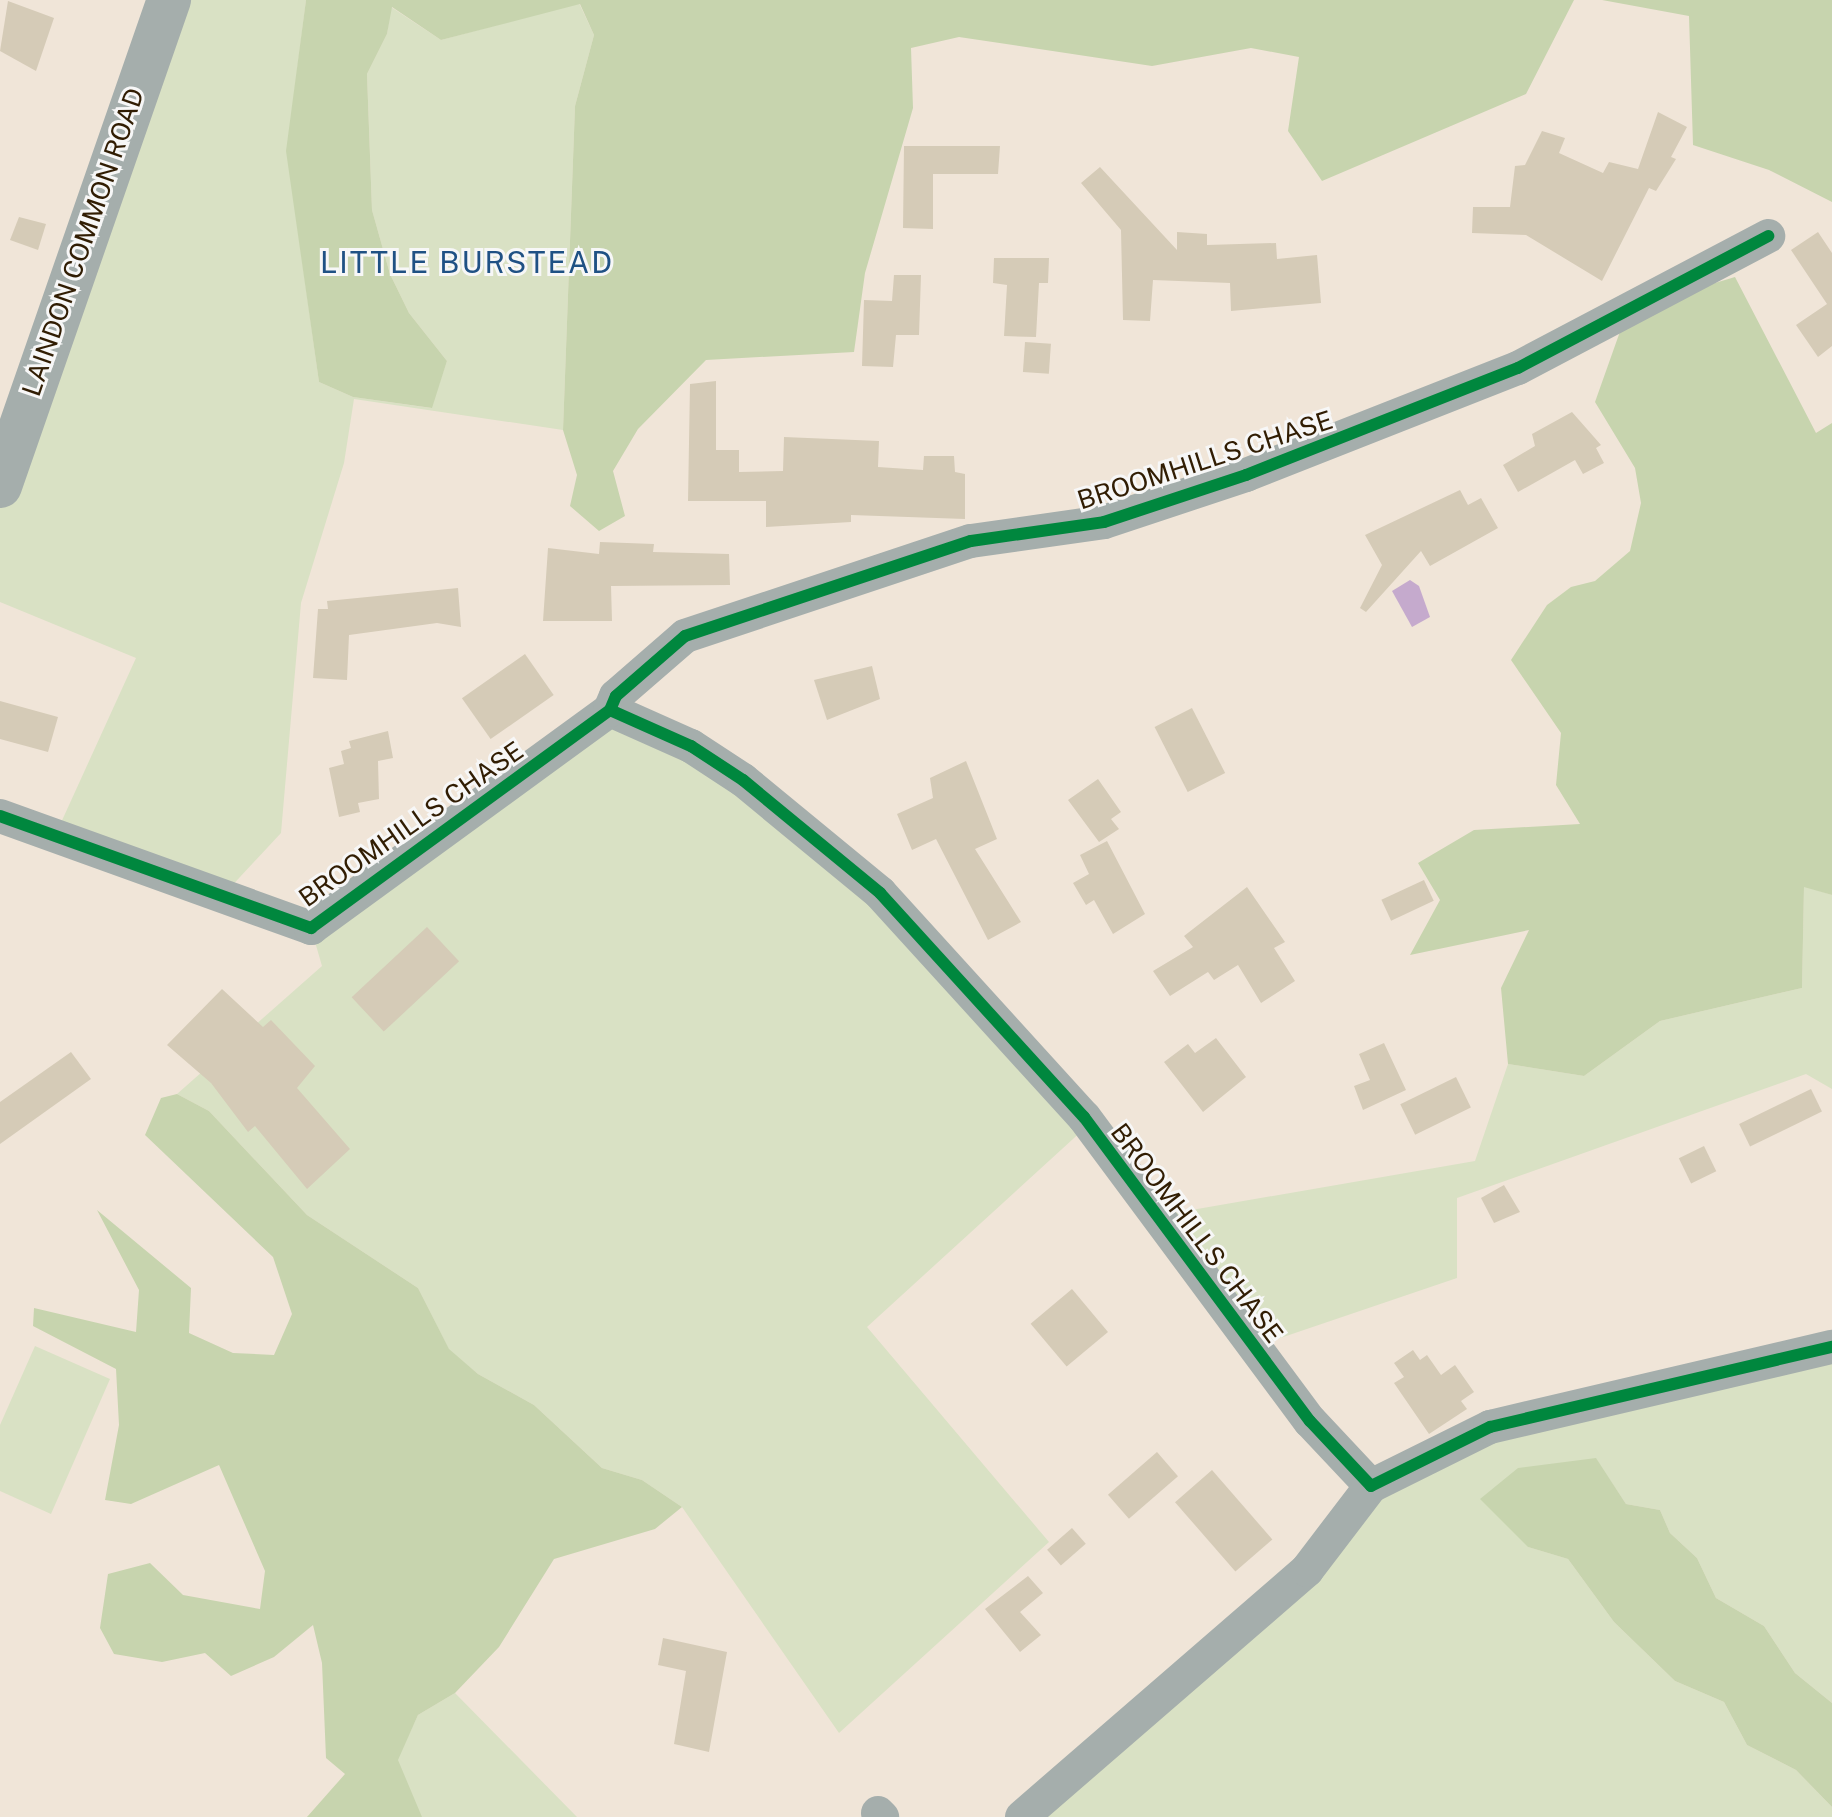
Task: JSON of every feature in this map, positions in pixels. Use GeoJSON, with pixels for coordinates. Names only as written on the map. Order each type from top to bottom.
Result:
{"type":"FeatureCollection","features":[{"type":"Feature","properties":{"kind":"street","name":"LAINDON COMMON ROAD"},"geometry":{"type":"LineString","coordinates":[[0,486],[169,0]]}},
{"type":"Feature","properties":{"kind":"street","name":"BROOMHILLS CHASE"},"geometry":{"type":"LineString","coordinates":[[0,816],[311,928],[610,710],[616,696],[685,636],[971,541],[1104,522],[1434,406],[1768,236]]}},
{"type":"Feature","properties":{"kind":"street","name":"BROOMHILLS CHASE"},"geometry":{"type":"LineString","coordinates":[[610,710],[691,746],[743,780],[880,893],[1084,1117],[1310,1421],[1371,1486]]}},
{"type":"Feature","properties":{"kind":"street"},"geometry":{"type":"LineString","coordinates":[[1022,1817],[1307,1570],[1371,1486],[1490,1427],[1832,1347]]}},
{"type":"Feature","properties":{"kind":"green space"},"geometry":{"type":"Polygon","coordinates":[[[170,0],[306,0],[287,151],[319,382],[353,397],[431,408],[447,361],[409,313],[390,274],[372,210],[367,74],[387,34],[391,7],[441,40],[579,3],[594,35],[575,106],[563,430],[354,399],[344,463],[301,603],[281,833],[214,905],[49,849],[136,658],[0,602],[0,486],[170,0]]]}},
{"type":"Feature","properties":{"kind":"green space"},"geometry":{"type":"Polygon","coordinates":[[[306,0],[1574,0],[1526,94],[1322,181],[1288,131],[1299,57],[1251,48],[1152,66],[959,37],[911,48],[913,108],[865,273],[854,352],[706,360],[638,429],[613,471],[625,516],[599,531],[570,506],[577,475],[563,430],[575,106],[594,35],[580,4],[441,40],[392,7],[387,34],[367,74],[372,210],[390,274],[409,313],[447,361],[432,408],[353,397],[319,382],[286,151],[306,0]]]}},
{"type":"Feature","properties":{"kind":"green space"},"geometry":{"type":"Polygon","coordinates":[[[1602,0],[1832,0],[1832,202],[1769,170],[1693,145],[1689,16],[1602,0]]]}},
{"type":"Feature","properties":{"kind":"green space"},"geometry":{"type":"Polygon","coordinates":[[[1735,277],[1816,433],[1832,423],[1832,895],[1804,887],[1802,988],[1660,1021],[1584,1076],[1508,1064],[1501,988],[1529,930],[1410,955],[1440,900],[1418,863],[1474,830],[1580,824],[1556,785],[1561,733],[1511,660],[1547,605],[1571,587],[1595,581],[1630,551],[1641,503],[1635,468],[1595,402],[1628,309],[1735,277]]]}},
{"type":"Feature","properties":{"kind":"green space"},"geometry":{"type":"Polygon","coordinates":[[[610,710],[743,780],[1096,1118],[867,1327],[1049,1542],[839,1733],[682,1507],[642,1480],[602,1468],[534,1405],[478,1374],[449,1350],[418,1288],[307,1215],[209,1111],[177,1094],[322,966],[311,928],[610,710]]]}},
{"type":"Feature","properties":{"kind":"green space"},"geometry":{"type":"Polygon","coordinates":[[[1804,886],[1832,895],[1832,1089],[1806,1074],[1457,1198],[1457,1278],[1254,1347],[1157,1216],[1475,1161],[1508,1064],[1584,1076],[1660,1021],[1802,988],[1804,886]]]}},
{"type":"Feature","properties":{"kind":"green space"},"geometry":{"type":"Polygon","coordinates":[[[177,1094],[209,1111],[307,1215],[418,1288],[449,1349],[478,1374],[534,1405],[602,1468],[642,1480],[682,1507],[655,1529],[554,1559],[499,1647],[455,1693],[418,1715],[398,1760],[422,1817],[307,1817],[345,1774],[326,1758],[322,1663],[313,1625],[274,1657],[231,1676],[205,1653],[162,1662],[114,1654],[100,1628],[108,1574],[150,1563],[183,1595],[260,1609],[265,1571],[219,1465],[131,1504],[105,1500],[119,1425],[116,1369],[33,1326],[34,1308],[136,1332],[139,1290],[97,1210],[191,1288],[189,1333],[233,1353],[274,1355],[292,1314],[273,1257],[145,1135],[161,1098],[177,1094]]]}},
{"type":"Feature","properties":{"kind":"green space"},"geometry":{"type":"Polygon","coordinates":[[[35,1346],[110,1379],[51,1514],[0,1491],[0,1425],[35,1346]]]}},
{"type":"Feature","properties":{"kind":"green space"},"geometry":{"type":"Polygon","coordinates":[[[1832,1347],[1832,1703],[1795,1673],[1764,1626],[1716,1598],[1697,1558],[1670,1533],[1660,1510],[1626,1504],[1596,1459],[1564,1463],[1528,1547],[1568,1559],[1614,1622],[1675,1681],[1724,1702],[1747,1745],[1796,1770],[1832,1807],[1832,1817],[1022,1817],[1355,1508],[1481,1443],[1832,1347]]]}},
{"type":"Feature","properties":{"kind":"green space"},"geometry":{"type":"Polygon","coordinates":[[[1596,1458],[1626,1504],[1660,1510],[1670,1533],[1697,1558],[1716,1598],[1764,1626],[1795,1673],[1832,1703],[1832,1807],[1796,1770],[1747,1745],[1724,1702],[1675,1681],[1614,1622],[1568,1559],[1528,1547],[1480,1499],[1518,1468],[1596,1458]]]}},
{"type":"Feature","properties":{"kind":"green space"},"geometry":{"type":"Polygon","coordinates":[[[455,1693],[577,1817],[307,1817],[397,1760],[418,1715],[455,1693]]]}},
{"type":"Feature","properties":{"kind":"shaded area"},"geometry":{"type":"Polygon","coordinates":[[[1410,580],[1419,586],[1430,617],[1412,627],[1392,591],[1410,580]]]}},
{"type":"Feature","properties":{"kind":"building"},"geometry":{"type":"Polygon","coordinates":[[[8,1],[54,18],[36,71],[0,51],[8,1]]]}},
{"type":"Feature","properties":{"kind":"building"},"geometry":{"type":"Polygon","coordinates":[[[1658,112],[1687,127],[1671,157],[1676,159],[1656,191],[1649,188],[1602,281],[1526,235],[1472,233],[1473,207],[1510,207],[1515,166],[1525,165],[1542,131],[1565,138],[1559,153],[1603,173],[1609,162],[1638,169],[1658,112]]]}},
{"type":"Feature","properties":{"kind":"building"},"geometry":{"type":"Polygon","coordinates":[[[904,146],[1000,146],[998,174],[933,174],[933,229],[903,228],[904,146]]]}},
{"type":"Feature","properties":{"kind":"building"},"geometry":{"type":"Polygon","coordinates":[[[1100,167],[1177,250],[1177,232],[1207,234],[1207,245],[1276,243],[1277,259],[1317,255],[1321,303],[1231,311],[1230,283],[1153,280],[1150,321],[1123,320],[1121,230],[1081,183],[1100,167]]]}},
{"type":"Feature","properties":{"kind":"building"},"geometry":{"type":"Polygon","coordinates":[[[19,217],[46,224],[38,250],[10,240],[19,217]]]}},
{"type":"Feature","properties":{"kind":"building"},"geometry":{"type":"Polygon","coordinates":[[[1818,232],[1832,253],[1832,346],[1818,357],[1796,325],[1827,304],[1791,250],[1818,232]]]}},
{"type":"Feature","properties":{"kind":"building"},"geometry":{"type":"Polygon","coordinates":[[[994,258],[1049,258],[1048,283],[1039,283],[1036,337],[1004,336],[1007,285],[993,283],[994,258]]]}},
{"type":"Feature","properties":{"kind":"building"},"geometry":{"type":"Polygon","coordinates":[[[894,275],[921,275],[919,335],[896,335],[893,367],[862,366],[864,300],[892,301],[894,275]]]}},
{"type":"Feature","properties":{"kind":"building"},"geometry":{"type":"Polygon","coordinates":[[[1025,342],[1051,344],[1049,374],[1023,372],[1025,342]]]}},
{"type":"Feature","properties":{"kind":"building"},"geometry":{"type":"Polygon","coordinates":[[[716,381],[716,450],[739,450],[739,472],[783,471],[784,437],[879,441],[878,467],[923,470],[924,456],[954,456],[955,472],[965,474],[965,519],[851,515],[851,522],[766,527],[766,501],[688,501],[690,384],[716,381]]]}},
{"type":"Feature","properties":{"kind":"building"},"geometry":{"type":"Polygon","coordinates":[[[1572,412],[1601,445],[1596,448],[1604,463],[1583,474],[1575,460],[1518,492],[1503,465],[1535,446],[1532,434],[1572,412]]]}},
{"type":"Feature","properties":{"kind":"building"},"geometry":{"type":"Polygon","coordinates":[[[1460,490],[1468,505],[1481,498],[1498,528],[1430,566],[1421,551],[1366,612],[1360,608],[1382,565],[1365,535],[1460,490]]]}},
{"type":"Feature","properties":{"kind":"building"},"geometry":{"type":"Polygon","coordinates":[[[600,542],[654,544],[653,552],[729,554],[730,585],[611,586],[612,621],[543,621],[548,548],[599,554],[600,542]]]}},
{"type":"Feature","properties":{"kind":"building"},"geometry":{"type":"Polygon","coordinates":[[[458,588],[461,627],[437,623],[349,635],[347,680],[313,678],[318,609],[328,609],[327,601],[458,588]]]}},
{"type":"Feature","properties":{"kind":"building"},"geometry":{"type":"Polygon","coordinates":[[[525,654],[554,695],[491,739],[462,698],[525,654]]]}},
{"type":"Feature","properties":{"kind":"building"},"geometry":{"type":"Polygon","coordinates":[[[872,666],[880,699],[827,720],[814,680],[872,666]]]}},
{"type":"Feature","properties":{"kind":"building"},"geometry":{"type":"Polygon","coordinates":[[[0,701],[58,717],[48,752],[0,739],[0,701]]]}},
{"type":"Feature","properties":{"kind":"building"},"geometry":{"type":"Polygon","coordinates":[[[1192,708],[1225,773],[1188,792],[1155,727],[1192,708]]]}},
{"type":"Feature","properties":{"kind":"building"},"geometry":{"type":"Polygon","coordinates":[[[388,731],[393,758],[378,761],[379,799],[358,803],[360,812],[339,817],[329,768],[344,764],[341,751],[351,748],[349,741],[388,731]]]}},
{"type":"Feature","properties":{"kind":"building"},"geometry":{"type":"Polygon","coordinates":[[[966,761],[997,839],[975,849],[1021,922],[988,940],[936,839],[912,850],[897,814],[933,798],[930,778],[966,761]]]}},
{"type":"Feature","properties":{"kind":"building"},"geometry":{"type":"Polygon","coordinates":[[[1098,779],[1121,812],[1111,819],[1119,829],[1099,842],[1068,800],[1098,779]]]}},
{"type":"Feature","properties":{"kind":"building"},"geometry":{"type":"Polygon","coordinates":[[[1107,841],[1145,914],[1113,934],[1094,900],[1086,905],[1073,883],[1089,874],[1080,855],[1107,841]]]}},
{"type":"Feature","properties":{"kind":"building"},"geometry":{"type":"Polygon","coordinates":[[[1424,880],[1434,901],[1391,921],[1381,900],[1424,880]]]}},
{"type":"Feature","properties":{"kind":"building"},"geometry":{"type":"Polygon","coordinates":[[[1247,887],[1285,942],[1274,948],[1295,981],[1261,1003],[1238,965],[1214,980],[1208,972],[1170,996],[1153,971],[1193,947],[1184,936],[1247,887]]]}},
{"type":"Feature","properties":{"kind":"building"},"geometry":{"type":"Polygon","coordinates":[[[427,927],[459,961],[384,1032],[352,997],[427,927]]]}},
{"type":"Feature","properties":{"kind":"building"},"geometry":{"type":"Polygon","coordinates":[[[222,989],[263,1027],[271,1020],[315,1066],[297,1088],[350,1149],[307,1189],[255,1126],[248,1132],[211,1083],[167,1045],[222,989]]]}},
{"type":"Feature","properties":{"kind":"building"},"geometry":{"type":"Polygon","coordinates":[[[1216,1038],[1246,1077],[1203,1112],[1164,1062],[1188,1044],[1195,1053],[1216,1038]]]}},
{"type":"Feature","properties":{"kind":"building"},"geometry":{"type":"Polygon","coordinates":[[[1384,1043],[1406,1090],[1363,1110],[1354,1086],[1370,1080],[1359,1054],[1384,1043]]]}},
{"type":"Feature","properties":{"kind":"building"},"geometry":{"type":"Polygon","coordinates":[[[71,1052],[91,1079],[0,1144],[0,1102],[71,1052]]]}},
{"type":"Feature","properties":{"kind":"building"},"geometry":{"type":"Polygon","coordinates":[[[1456,1077],[1471,1108],[1415,1135],[1400,1104],[1456,1077]]]}},
{"type":"Feature","properties":{"kind":"building"},"geometry":{"type":"Polygon","coordinates":[[[1811,1089],[1822,1111],[1750,1147],[1739,1124],[1811,1089]]]}},
{"type":"Feature","properties":{"kind":"building"},"geometry":{"type":"Polygon","coordinates":[[[1704,1146],[1716,1171],[1691,1183],[1679,1158],[1704,1146]]]}},
{"type":"Feature","properties":{"kind":"building"},"geometry":{"type":"Polygon","coordinates":[[[1504,1185],[1520,1212],[1494,1223],[1481,1198],[1504,1185]]]}},
{"type":"Feature","properties":{"kind":"building"},"geometry":{"type":"Polygon","coordinates":[[[1072,1289],[1108,1332],[1067,1367],[1031,1324],[1072,1289]]]}},
{"type":"Feature","properties":{"kind":"building"},"geometry":{"type":"Polygon","coordinates":[[[1413,1350],[1420,1360],[1427,1355],[1441,1375],[1455,1365],[1474,1392],[1461,1401],[1467,1409],[1429,1434],[1394,1383],[1404,1377],[1394,1363],[1413,1350]]]}},
{"type":"Feature","properties":{"kind":"building"},"geometry":{"type":"Polygon","coordinates":[[[1157,1452],[1178,1476],[1129,1519],[1108,1495],[1157,1452]]]}},
{"type":"Feature","properties":{"kind":"building"},"geometry":{"type":"Polygon","coordinates":[[[1212,1470],[1272,1539],[1235,1572],[1175,1502],[1212,1470]]]}},
{"type":"Feature","properties":{"kind":"building"},"geometry":{"type":"Polygon","coordinates":[[[1072,1528],[1086,1544],[1061,1565],[1047,1550],[1072,1528]]]}},
{"type":"Feature","properties":{"kind":"building"},"geometry":{"type":"Polygon","coordinates":[[[1028,1576],[1043,1593],[1020,1612],[1041,1635],[1020,1652],[985,1609],[1028,1576]]]}},
{"type":"Feature","properties":{"kind":"building"},"geometry":{"type":"Polygon","coordinates":[[[663,1638],[727,1652],[709,1752],[674,1744],[686,1671],[658,1665],[663,1638]]]}},
{"type":"Feature","properties":{"kind":"cycle path"},"geometry":{"type":"LineString","coordinates":[[0,816],[311,928],[610,710],[616,696],[685,636],[971,541],[1104,522],[1246,475],[1518,368],[1768,236]]}},
{"type":"Feature","properties":{"kind":"cycle path"},"geometry":{"type":"LineString","coordinates":[[610,710],[691,746],[743,780],[880,893],[1084,1117],[1310,1421],[1371,1486],[1490,1427],[1832,1347]]}},
{"type":"Feature","properties":{"kind":"district","name":"LITTLE BURSTEAD"},"geometry":{"type":"Point","coordinates":[467,262]}}]}
